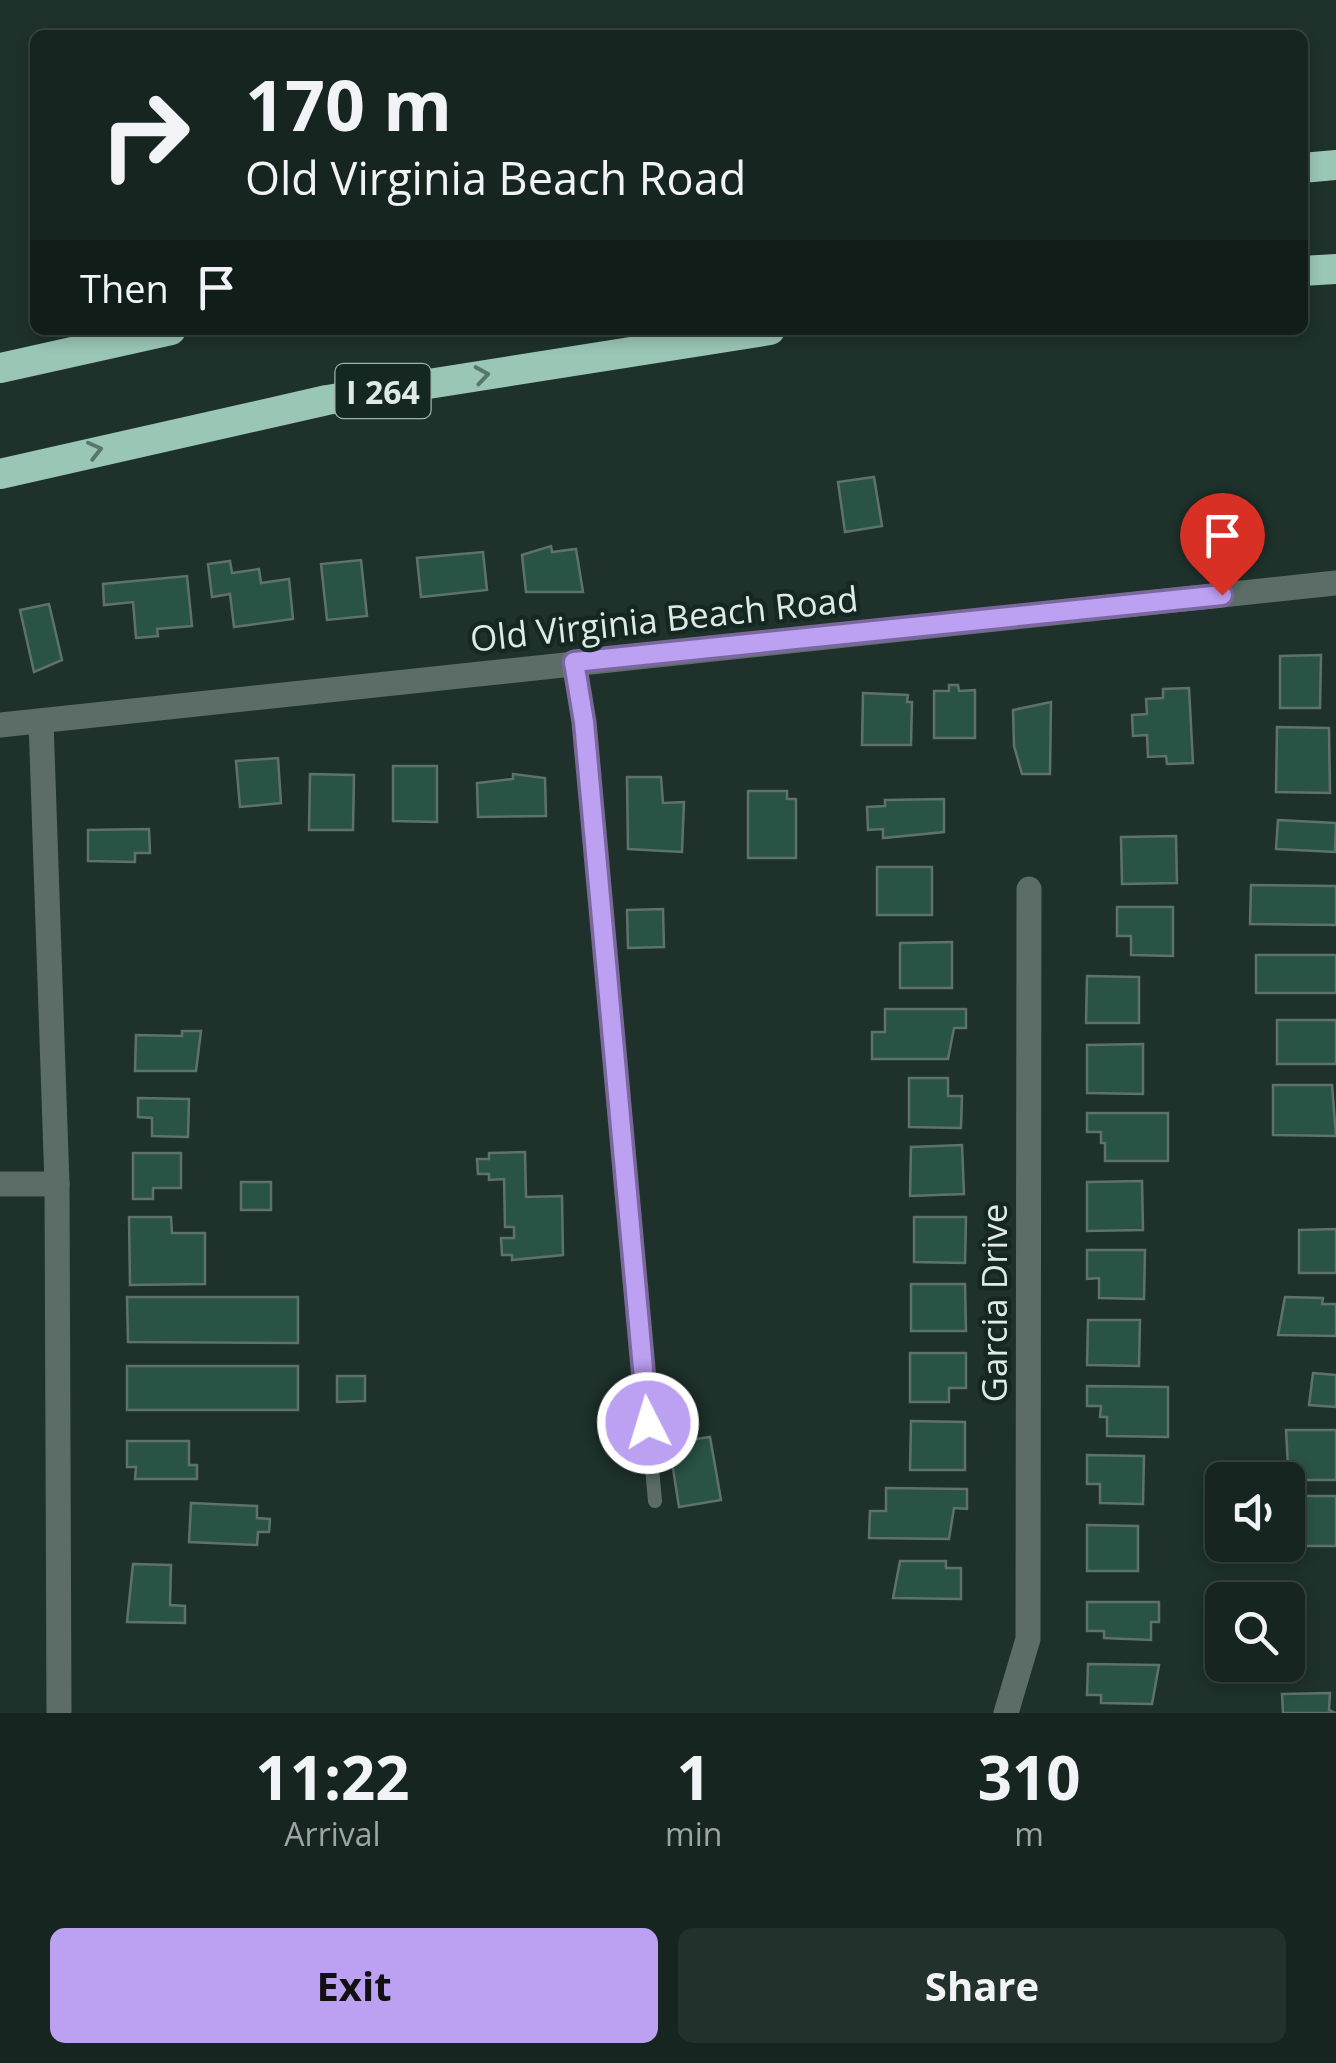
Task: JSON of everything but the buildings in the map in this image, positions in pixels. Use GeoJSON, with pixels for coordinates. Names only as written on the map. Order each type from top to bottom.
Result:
{"type":"FeatureCollection","features":[{"type":"Feature","properties":{"kind":"highway"},"geometry":{"type":"LineString","coordinates":[[1308,168],[1336,166]]}},
{"type":"Feature","properties":{"kind":"highway"},"geometry":{"type":"LineString","coordinates":[[1308,271],[1336,269]]}},
{"type":"Feature","properties":{"kind":"highway"},"geometry":{"type":"LineString","coordinates":[[0,368],[148,335]]}},
{"type":"Feature","properties":{"kind":"highway","name":"I 264"},"geometry":{"type":"LineString","coordinates":[[0,474],[327,400],[738,335]]}},
{"type":"Feature","properties":{"kind":"street","name":"Old Virginia Beach Road"},"geometry":{"type":"LineString","coordinates":[[0,725],[1336,583]]}},
{"type":"Feature","properties":{"kind":"street"},"geometry":{"type":"LineString","coordinates":[[41,721],[57,1184],[58,1713]]}},
{"type":"Feature","properties":{"kind":"street","name":"Garcia Drive"},"geometry":{"type":"LineString","coordinates":[[1006,1713],[1028,1639],[1028,889]]}},
{"type":"Feature","properties":{"kind":"street"},"geometry":{"type":"LineString","coordinates":[[0,1184],[57,1184]]}},
{"type":"Feature","properties":{"kind":"lane"},"geometry":{"type":"LineString","coordinates":[[574,662],[584,722],[655,1501]]}},
{"type":"Feature","properties":{"kind":"route"},"geometry":{"type":"LineString","coordinates":[[648,1423],[584,722],[574,662],[1222,595]]}}]}
